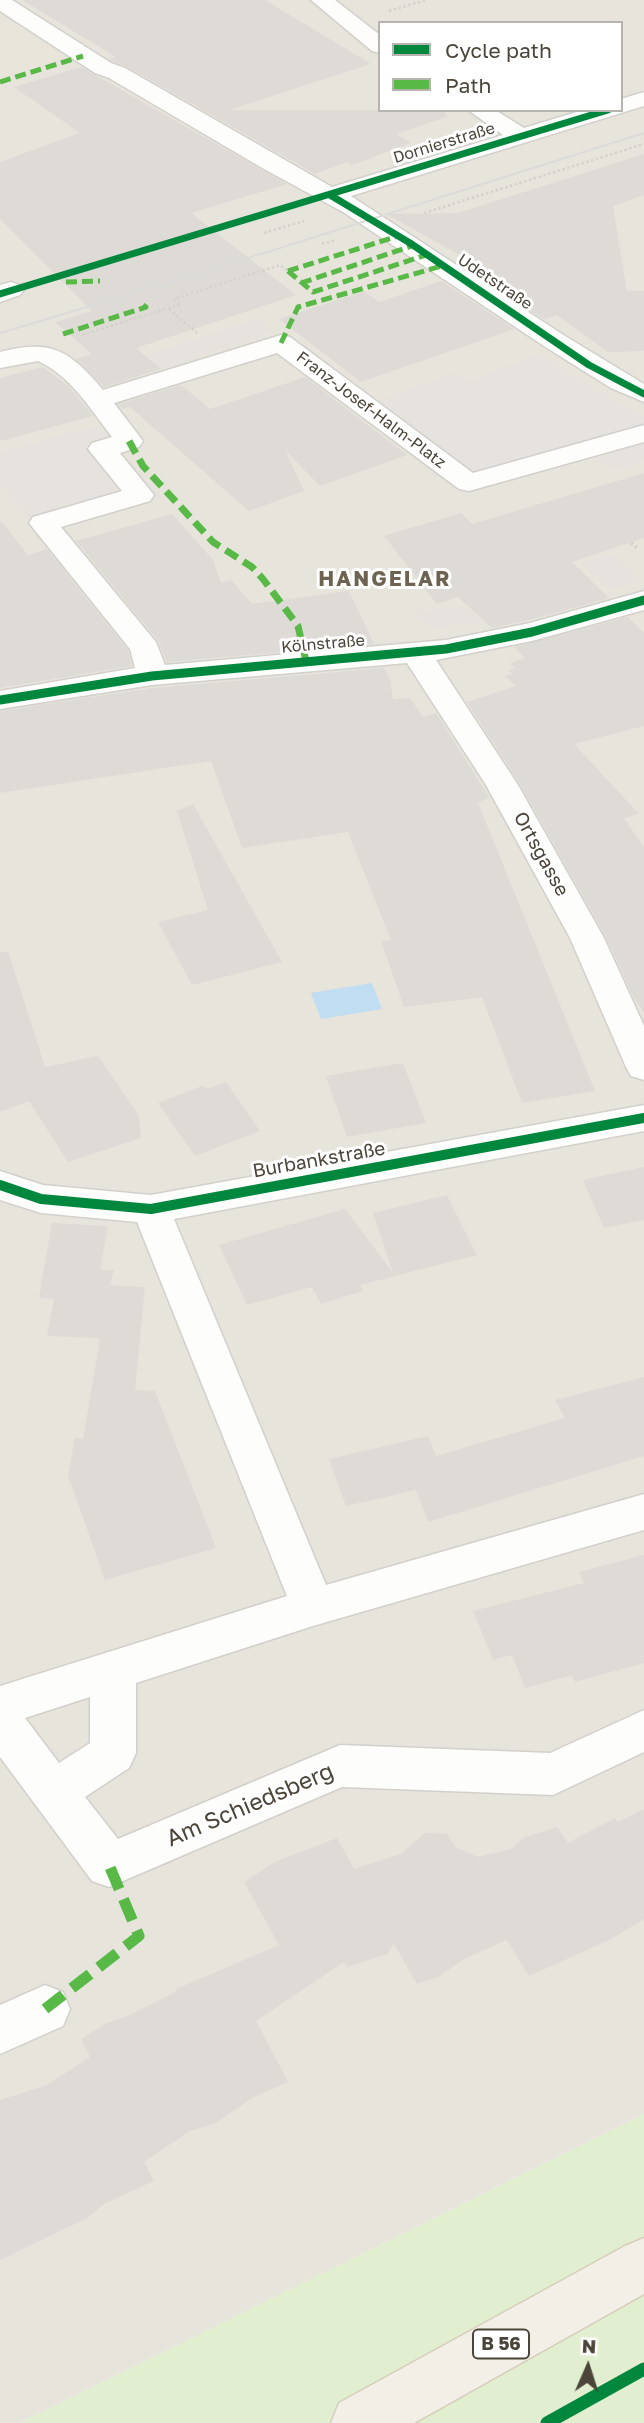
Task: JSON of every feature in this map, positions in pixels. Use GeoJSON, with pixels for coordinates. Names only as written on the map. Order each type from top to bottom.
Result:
{"type":"FeatureCollection","features":[{"type":"Feature","properties":{"kind":"main road","name":"B 56"},"geometry":{"type":"LineString","coordinates":[[359,2423],[644,2265]]}},
{"type":"Feature","properties":{"kind":"street"},"geometry":{"type":"LineString","coordinates":[[323,0],[378,45]]}},
{"type":"Feature","properties":{"kind":"street","name":"Udetstraße"},"geometry":{"type":"LineString","coordinates":[[0,2],[103,68],[117,73],[381,226],[620,383],[644,394]]}},
{"type":"Feature","properties":{"kind":"street"},"geometry":{"type":"LineString","coordinates":[[623,105],[644,99]]}},
{"type":"Feature","properties":{"kind":"street"},"geometry":{"type":"LineString","coordinates":[[482,112],[521,136]]}},
{"type":"Feature","properties":{"kind":"street","name":"Dornierstraße"},"geometry":{"type":"LineString","coordinates":[[330,195],[600,112]]}},
{"type":"Feature","properties":{"kind":"street","name":"Franz-Josef-Halm-Platz"},"geometry":{"type":"LineString","coordinates":[[97,400],[281,342],[469,483],[644,433]]}},
{"type":"Feature","properties":{"kind":"street"},"geometry":{"type":"LineString","coordinates":[[0,360],[44,354],[63,365],[97,400],[130,441],[102,449],[140,495],[43,523],[145,648],[152,675]]}},
{"type":"Feature","properties":{"kind":"street","name":"Kölnstraße"},"geometry":{"type":"LineString","coordinates":[[0,700],[101,681],[152,675],[416,653],[472,644],[644,600]]}},
{"type":"Feature","properties":{"kind":"street","name":"Ortsgasse"},"geometry":{"type":"LineString","coordinates":[[416,653],[502,785],[587,938],[644,1067]]}},
{"type":"Feature","properties":{"kind":"street","name":"Burbankstraße"},"geometry":{"type":"LineString","coordinates":[[0,1185],[41,1199],[150,1209],[644,1118]]}},
{"type":"Feature","properties":{"kind":"street"},"geometry":{"type":"LineString","coordinates":[[150,1209],[313,1607]]}},
{"type":"Feature","properties":{"kind":"street"},"geometry":{"type":"LineString","coordinates":[[0,1706],[313,1607],[644,1512]]}},
{"type":"Feature","properties":{"kind":"street"},"geometry":{"type":"LineString","coordinates":[[54,1792],[113,1753],[113,1670]]}},
{"type":"Feature","properties":{"kind":"street","name":"Am Schiedsberg"},"geometry":{"type":"LineString","coordinates":[[0,1721],[109,1865],[340,1766],[553,1774],[644,1730]]}},
{"type":"Feature","properties":{"kind":"street"},"geometry":{"type":"LineString","coordinates":[[0,2030],[45,2009]]}},
{"type":"Feature","properties":{"kind":"path"},"geometry":{"type":"LineString","coordinates":[[381,226],[644,144]]}},
{"type":"Feature","properties":{"kind":"path"},"geometry":{"type":"LineString","coordinates":[[264,233],[311,219]]}},
{"type":"Feature","properties":{"kind":"path"},"geometry":{"type":"LineString","coordinates":[[79,336],[181,304],[174,299],[251,274],[280,265],[288,271]]}},
{"type":"Feature","properties":{"kind":"path"},"geometry":{"type":"LineString","coordinates":[[246,271],[251,274]]}},
{"type":"Feature","properties":{"kind":"path"},"geometry":{"type":"LineString","coordinates":[[631,542],[639,549]]}},
{"type":"Feature","properties":{"kind":"shaded area"},"geometry":{"type":"Polygon","coordinates":[[[0,0],[644,0],[644,2114],[20,2423],[0,2423],[0,0]]]}},
{"type":"Feature","properties":{"kind":"shaded area"},"geometry":{"type":"Polygon","coordinates":[[[0,21],[13,26],[65,58],[0,78],[0,21]]]}},
{"type":"Feature","properties":{"kind":"shaded area"},"geometry":{"type":"Polygon","coordinates":[[[258,319],[274,332],[117,383],[102,369],[258,319]]]}},
{"type":"Feature","properties":{"kind":"shaded area"},"geometry":{"type":"Polygon","coordinates":[[[538,355],[644,417],[644,461],[614,471],[579,448],[478,478],[378,401],[456,372],[468,381],[538,355]]]}},
{"type":"Feature","properties":{"kind":"shaded area"},"geometry":{"type":"Polygon","coordinates":[[[97,426],[161,498],[40,533],[0,483],[0,452],[97,426]]]}},
{"type":"Feature","properties":{"kind":"shaded area"},"geometry":{"type":"Polygon","coordinates":[[[611,554],[639,580],[610,589],[582,563],[611,554]]]}},
{"type":"Feature","properties":{"kind":"shaded area"},"geometry":{"type":"Polygon","coordinates":[[[457,605],[486,621],[435,629],[411,616],[422,608],[429,612],[441,607],[448,610],[457,605]]]}},
{"type":"Feature","properties":{"kind":"green space"},"geometry":{"type":"Polygon","coordinates":[[[644,2114],[644,2423],[20,2423],[644,2114]]]}},
{"type":"Feature","properties":{"kind":"water"},"geometry":{"type":"Polygon","coordinates":[[[372,983],[382,1009],[321,1019],[311,993],[372,983]]]}},
{"type":"Feature","properties":{"kind":"building"},"geometry":{"type":"Polygon","coordinates":[[[22,0],[265,0],[371,64],[229,110],[445,112],[446,117],[396,134],[411,143],[352,165],[348,162],[315,174],[126,66],[109,59],[116,57],[22,0]]]}},
{"type":"Feature","properties":{"kind":"building"},"geometry":{"type":"Polygon","coordinates":[[[81,67],[287,184],[191,213],[296,295],[136,348],[161,369],[104,387],[76,359],[92,354],[55,322],[92,311],[0,219],[0,162],[80,133],[14,87],[81,67]]]}},
{"type":"Feature","properties":{"kind":"building"},"geometry":{"type":"Polygon","coordinates":[[[644,154],[644,195],[613,206],[627,291],[644,291],[644,351],[608,352],[557,315],[544,319],[470,271],[481,267],[386,214],[458,213],[644,154]]]}},
{"type":"Feature","properties":{"kind":"building"},"geometry":{"type":"Polygon","coordinates":[[[441,281],[514,329],[361,382],[279,319],[364,291],[379,302],[441,281]]]}},
{"type":"Feature","properties":{"kind":"building"},"geometry":{"type":"Polygon","coordinates":[[[43,367],[68,386],[93,416],[0,441],[0,378],[43,367]]]}},
{"type":"Feature","properties":{"kind":"building"},"geometry":{"type":"Polygon","coordinates":[[[305,377],[407,455],[320,486],[285,450],[304,491],[249,511],[130,407],[122,409],[118,404],[181,385],[210,409],[305,377]]]}},
{"type":"Feature","properties":{"kind":"building"},"geometry":{"type":"Polygon","coordinates":[[[644,473],[644,538],[572,562],[609,598],[529,620],[492,628],[458,597],[437,604],[384,536],[461,513],[472,524],[644,473]]]}},
{"type":"Feature","properties":{"kind":"building"},"geometry":{"type":"Polygon","coordinates":[[[172,514],[213,560],[221,583],[231,580],[252,604],[349,591],[374,644],[167,662],[158,640],[76,541],[172,514]]]}},
{"type":"Feature","properties":{"kind":"building"},"geometry":{"type":"Polygon","coordinates":[[[0,520],[28,555],[47,549],[128,650],[132,666],[0,688],[0,520]]]}},
{"type":"Feature","properties":{"kind":"building"},"geometry":{"type":"Polygon","coordinates":[[[628,617],[644,633],[644,726],[574,744],[639,814],[624,818],[644,847],[644,1013],[634,998],[606,937],[520,784],[467,702],[516,686],[505,676],[513,674],[508,670],[515,668],[510,663],[525,658],[514,647],[628,617]]]}},
{"type":"Feature","properties":{"kind":"building"},"geometry":{"type":"Polygon","coordinates":[[[384,668],[390,680],[393,699],[410,698],[423,717],[436,713],[489,797],[478,803],[595,1091],[522,1103],[482,997],[404,1007],[381,941],[391,940],[348,832],[242,848],[211,761],[0,793],[0,711],[152,688],[384,668]]]}},
{"type":"Feature","properties":{"kind":"building"},"geometry":{"type":"Polygon","coordinates":[[[193,804],[282,962],[192,985],[158,922],[208,910],[177,811],[193,804]]]}},
{"type":"Feature","properties":{"kind":"building"},"geometry":{"type":"Polygon","coordinates":[[[8,951],[45,1067],[98,1056],[139,1116],[141,1138],[68,1162],[29,1101],[0,1112],[0,953],[8,951]]]}},
{"type":"Feature","properties":{"kind":"building"},"geometry":{"type":"Polygon","coordinates":[[[403,1063],[426,1123],[347,1137],[326,1076],[403,1063]]]}},
{"type":"Feature","properties":{"kind":"building"},"geometry":{"type":"Polygon","coordinates":[[[226,1082],[260,1131],[195,1156],[158,1103],[202,1086],[208,1089],[226,1082]]]}},
{"type":"Feature","properties":{"kind":"building"},"geometry":{"type":"Polygon","coordinates":[[[644,1167],[644,1220],[604,1228],[583,1180],[644,1167]]]}},
{"type":"Feature","properties":{"kind":"building"},"geometry":{"type":"Polygon","coordinates":[[[447,1195],[477,1255],[360,1285],[363,1291],[321,1304],[312,1287],[247,1305],[219,1245],[345,1209],[393,1273],[373,1213],[447,1195]]]}},
{"type":"Feature","properties":{"kind":"building"},"geometry":{"type":"Polygon","coordinates":[[[52,1223],[108,1226],[100,1270],[114,1270],[110,1285],[145,1287],[135,1390],[155,1391],[216,1548],[105,1580],[68,1475],[75,1438],[83,1439],[100,1338],[47,1336],[54,1299],[39,1298],[52,1223]]]}},
{"type":"Feature","properties":{"kind":"building"},"geometry":{"type":"Polygon","coordinates":[[[644,1377],[644,1456],[428,1522],[416,1490],[346,1506],[329,1459],[428,1436],[436,1456],[565,1418],[555,1400],[644,1377]]]}},
{"type":"Feature","properties":{"kind":"building"},"geometry":{"type":"Polygon","coordinates":[[[644,1555],[644,1663],[575,1682],[572,1675],[525,1688],[512,1655],[493,1660],[473,1611],[584,1583],[579,1572],[644,1555]]]}},
{"type":"Feature","properties":{"kind":"building"},"geometry":{"type":"Polygon","coordinates":[[[644,1809],[644,1919],[611,1939],[529,1976],[507,1940],[464,1959],[438,1977],[417,1984],[394,1944],[387,1954],[347,1967],[344,1962],[256,2021],[288,2082],[252,2098],[216,2123],[190,2131],[144,2162],[154,2181],[104,2204],[87,2218],[0,2260],[0,2100],[47,2085],[90,2057],[81,2039],[107,2023],[132,2014],[177,1991],[176,1989],[279,1945],[244,1882],[275,1862],[337,1838],[354,1869],[401,1854],[425,1833],[447,1834],[455,1847],[478,1857],[511,1849],[523,1838],[557,1827],[568,1843],[615,1818],[618,1822],[644,1809]]]}},
{"type":"Feature","properties":{"kind":"tram line"},"geometry":{"type":"LineString","coordinates":[[0,333],[185,278],[644,133]]}},
{"type":"Feature","properties":{"kind":"marked path"},"geometry":{"type":"LineString","coordinates":[[0,82],[83,56]]}},
{"type":"Feature","properties":{"kind":"marked path"},"geometry":{"type":"LineString","coordinates":[[288,271],[398,236]]}},
{"type":"Feature","properties":{"kind":"marked path"},"geometry":{"type":"LineString","coordinates":[[301,283],[412,246]]}},
{"type":"Feature","properties":{"kind":"marked path"},"geometry":{"type":"LineString","coordinates":[[288,271],[313,292],[426,255]]}},
{"type":"Feature","properties":{"kind":"marked path"},"geometry":{"type":"LineString","coordinates":[[281,343],[298,307],[442,266]]}},
{"type":"Feature","properties":{"kind":"marked path"},"geometry":{"type":"LineString","coordinates":[[66,282],[100,281]]}},
{"type":"Feature","properties":{"kind":"marked path"},"geometry":{"type":"LineString","coordinates":[[63,334],[146,307],[143,305]]}},
{"type":"Feature","properties":{"kind":"marked path"},"geometry":{"type":"LineString","coordinates":[[129,441],[143,466],[213,542],[252,567],[263,579],[298,626],[306,661]]}},
{"type":"Feature","properties":{"kind":"marked path"},"geometry":{"type":"LineString","coordinates":[[45,2009],[139,1936],[109,1865]]}},
{"type":"Feature","properties":{"kind":"cycle path"},"geometry":{"type":"LineString","coordinates":[[0,294],[601,112]]}},
{"type":"Feature","properties":{"kind":"cycle path"},"geometry":{"type":"LineString","coordinates":[[330,195],[410,243],[589,365],[644,394]]}},
{"type":"Feature","properties":{"kind":"cycle path"},"geometry":{"type":"LineString","coordinates":[[0,700],[152,676],[446,649],[532,632],[644,600]]}},
{"type":"Feature","properties":{"kind":"cycle path"},"geometry":{"type":"LineString","coordinates":[[0,1185],[41,1199],[151,1209],[644,1118]]}},
{"type":"Feature","properties":{"kind":"cycle path"},"geometry":{"type":"LineString","coordinates":[[547,2423],[644,2369]]}},
{"type":"Feature","properties":{"kind":"district","name":"HANGELAR"},"geometry":{"type":"Point","coordinates":[385,579]}}]}
